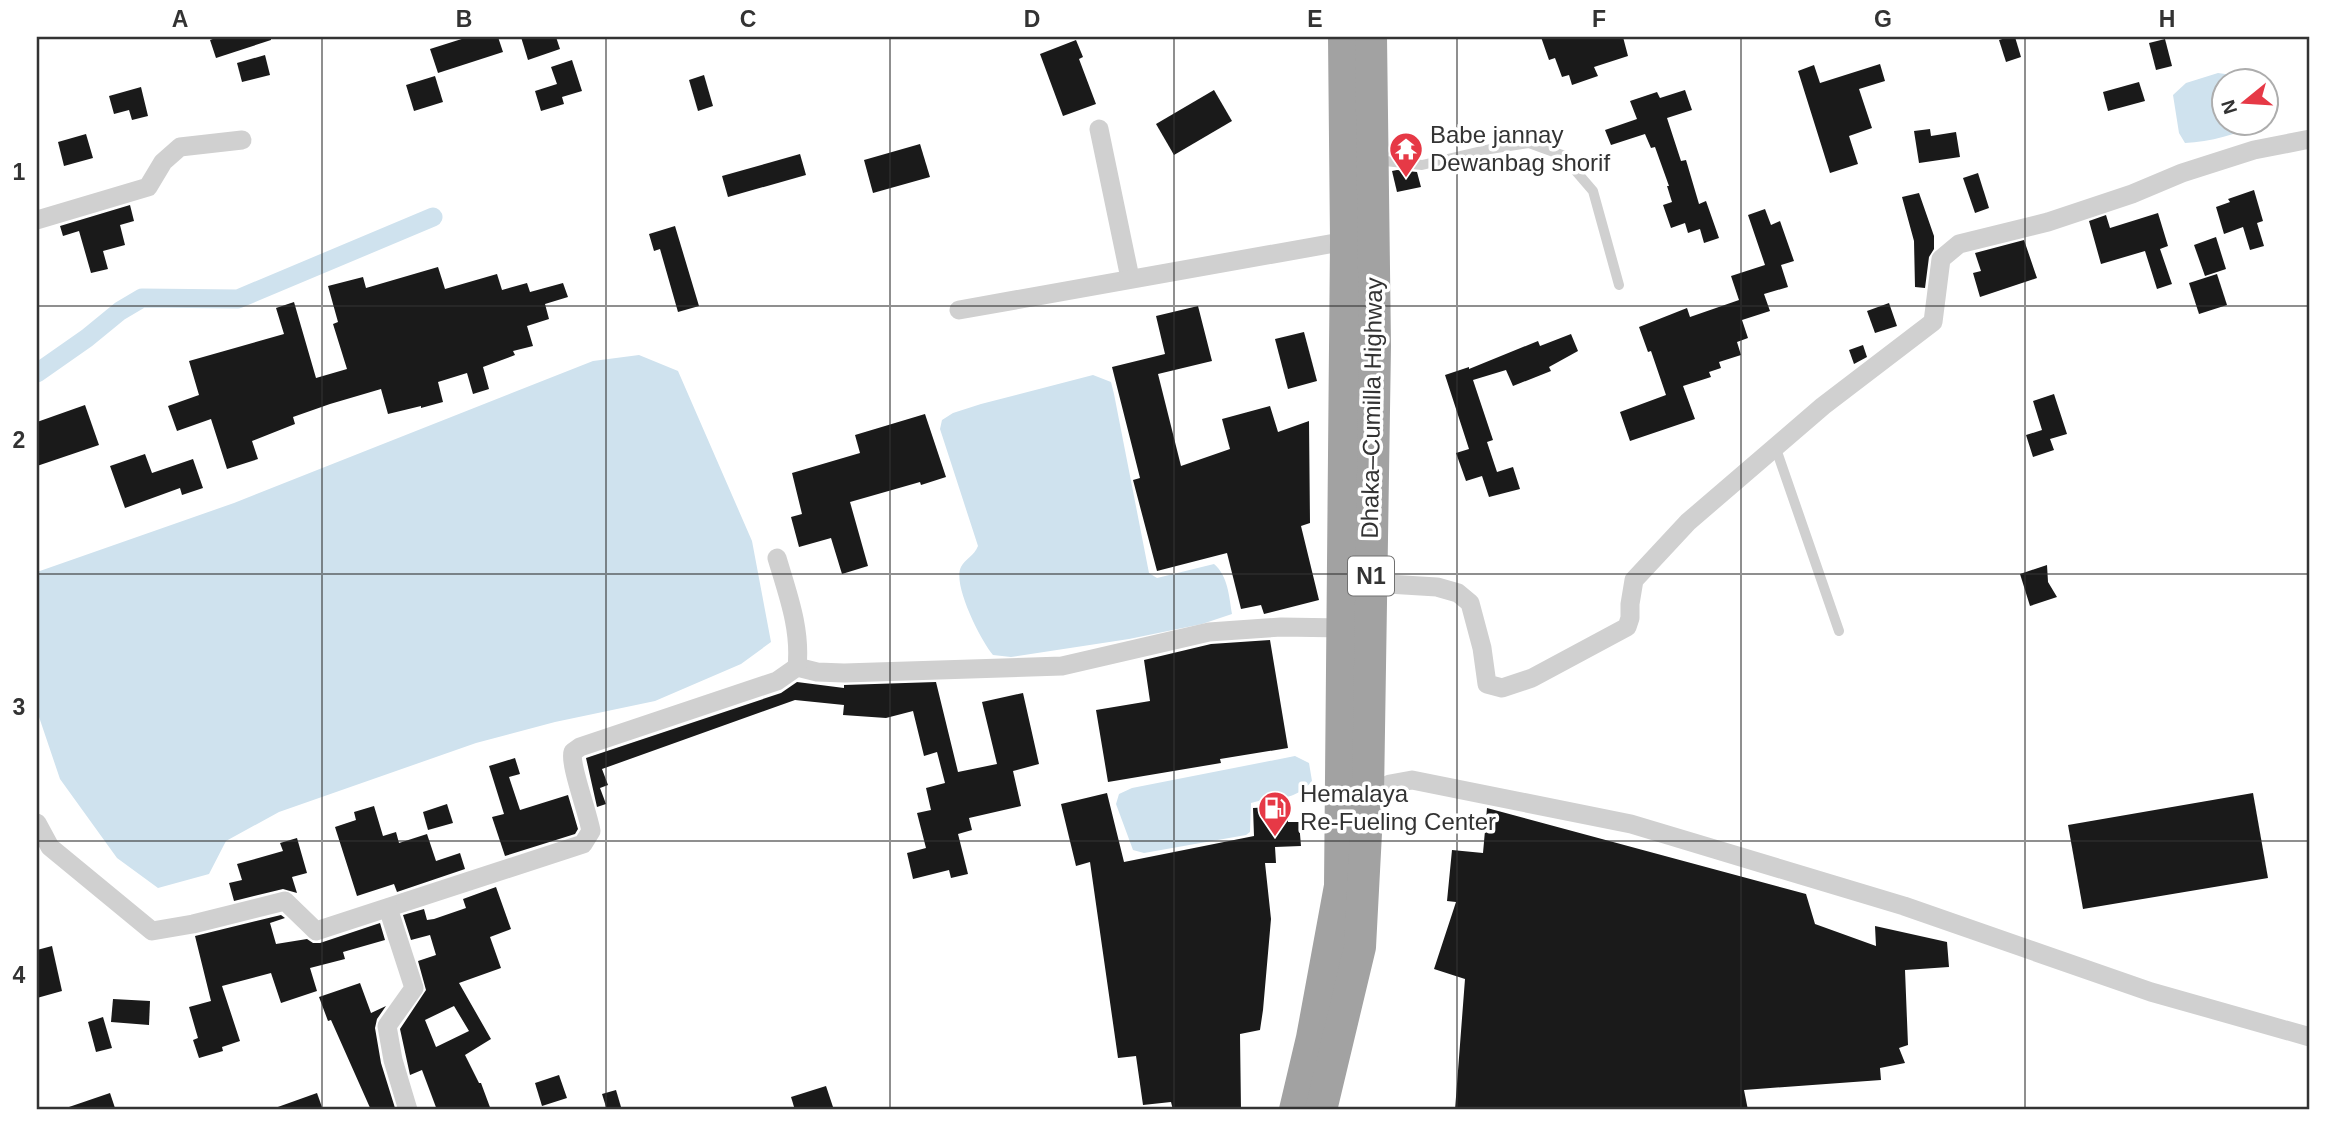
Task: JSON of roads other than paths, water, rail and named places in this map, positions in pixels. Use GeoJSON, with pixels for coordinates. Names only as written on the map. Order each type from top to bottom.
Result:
{"type":"FeatureCollection","features":[{"type":"Feature","properties":{"kind":"highway","name":"Dhaka–Cumilla Highway"},"geometry":{"type":"LineString","coordinates":[[1295,1110],[1312,1038],[1340,886],[1346,241],[1343,37]]}},
{"type":"Feature","properties":{"kind":"highway","name":"Dhaka–Cumilla Highway"},"geometry":{"type":"LineString","coordinates":[[1321,1110],[1360,947],[1368,795],[1375,346],[1371,37]]}},
{"type":"Feature","properties":{"kind":"street"},"geometry":{"type":"LineString","coordinates":[[1099,129],[1130,278]]}},
{"type":"Feature","properties":{"kind":"street"},"geometry":{"type":"LineString","coordinates":[[1371,583],[1437,587],[1458,593],[1470,603],[1482,648],[1487,684],[1502,688],[1517,684],[1627,627],[1634,580],[1688,522],[1775,445],[1933,322],[1941,259],[1959,244],[2048,222],[2254,149],[2310,139]]}},
{"type":"Feature","properties":{"kind":"street"},"geometry":{"type":"LineString","coordinates":[[37,220],[148,187],[163,162],[180,147],[242,140]]}},
{"type":"Feature","properties":{"kind":"street"},"geometry":{"type":"LineString","coordinates":[[959,310],[1346,241]]}},
{"type":"Feature","properties":{"kind":"street"},"geometry":{"type":"LineString","coordinates":[[37,824],[50,847],[152,931],[193,924],[285,901],[316,931],[583,844],[591,831],[587,809],[572,764],[573,752],[580,747],[778,681],[797,667],[799,647],[795,618],[778,558]]}},
{"type":"Feature","properties":{"kind":"street"},"geometry":{"type":"LineString","coordinates":[[797,667],[817,672],[844,673],[1027,668],[1093,660],[1209,632],[1268,628],[1344,628]]}},
{"type":"Feature","properties":{"kind":"street"},"geometry":{"type":"LineString","coordinates":[[1368,795],[1390,784],[1412,780],[1631,824],[1904,906],[2151,992],[2310,1037]]}},
{"type":"Feature","properties":{"kind":"street"},"geometry":{"type":"LineString","coordinates":[[388,908],[414,988],[387,1026],[393,1060],[408,1110]]}},
{"type":"Feature","properties":{"kind":"lane"},"geometry":{"type":"LineString","coordinates":[[1372,159],[1422,165],[1529,143],[1562,155],[1593,191],[1619,285]]}},
{"type":"Feature","properties":{"kind":"lane"},"geometry":{"type":"LineString","coordinates":[[1775,445],[1839,631]]}},
{"type":"Feature","properties":{"kind":"water"},"geometry":{"type":"Polygon","coordinates":[[[2210,76],[2210,136],[2227,136],[2185,143],[2179,133],[2173,95],[2186,83],[2210,76]]]}},
{"type":"Feature","properties":{"kind":"water"},"geometry":{"type":"Polygon","coordinates":[[[639,355],[678,371],[752,541],[771,642],[741,664],[655,701],[555,722],[476,743],[279,812],[226,841],[209,874],[158,888],[117,858],[60,779],[37,711],[37,572],[234,503],[593,361],[639,355]]]}},
{"type":"Feature","properties":{"kind":"water"},"geometry":{"type":"Polygon","coordinates":[[[1093,375],[1111,382],[1149,573],[1157,578],[1214,564],[1225,580],[1232,614],[1202,624],[1129,639],[1011,657],[993,655],[975,625],[961,586],[961,567],[978,546],[940,429],[942,420],[953,413],[981,404],[1093,375]]]}},
{"type":"Feature","properties":{"kind":"water"},"geometry":{"type":"Polygon","coordinates":[[[1295,756],[1309,763],[1312,781],[1291,796],[1251,803],[1250,832],[1246,835],[1144,853],[1133,850],[1116,804],[1119,794],[1132,788],[1295,756]]]}},
{"type":"Feature","properties":{"kind":"waterway"},"geometry":{"type":"LineString","coordinates":[[37,373],[120,311],[142,298],[238,299],[433,217]]}},
{"type":"Feature","properties":{"kind":"place","name":"Babe jannay Dewanbag shorif"},"geometry":{"type":"Point","coordinates":[1406,179]}},
{"type":"Feature","properties":{"kind":"place","name":"Hemalaya Re-Fueling Center"},"geometry":{"type":"Point","coordinates":[1275,838]}}]}
